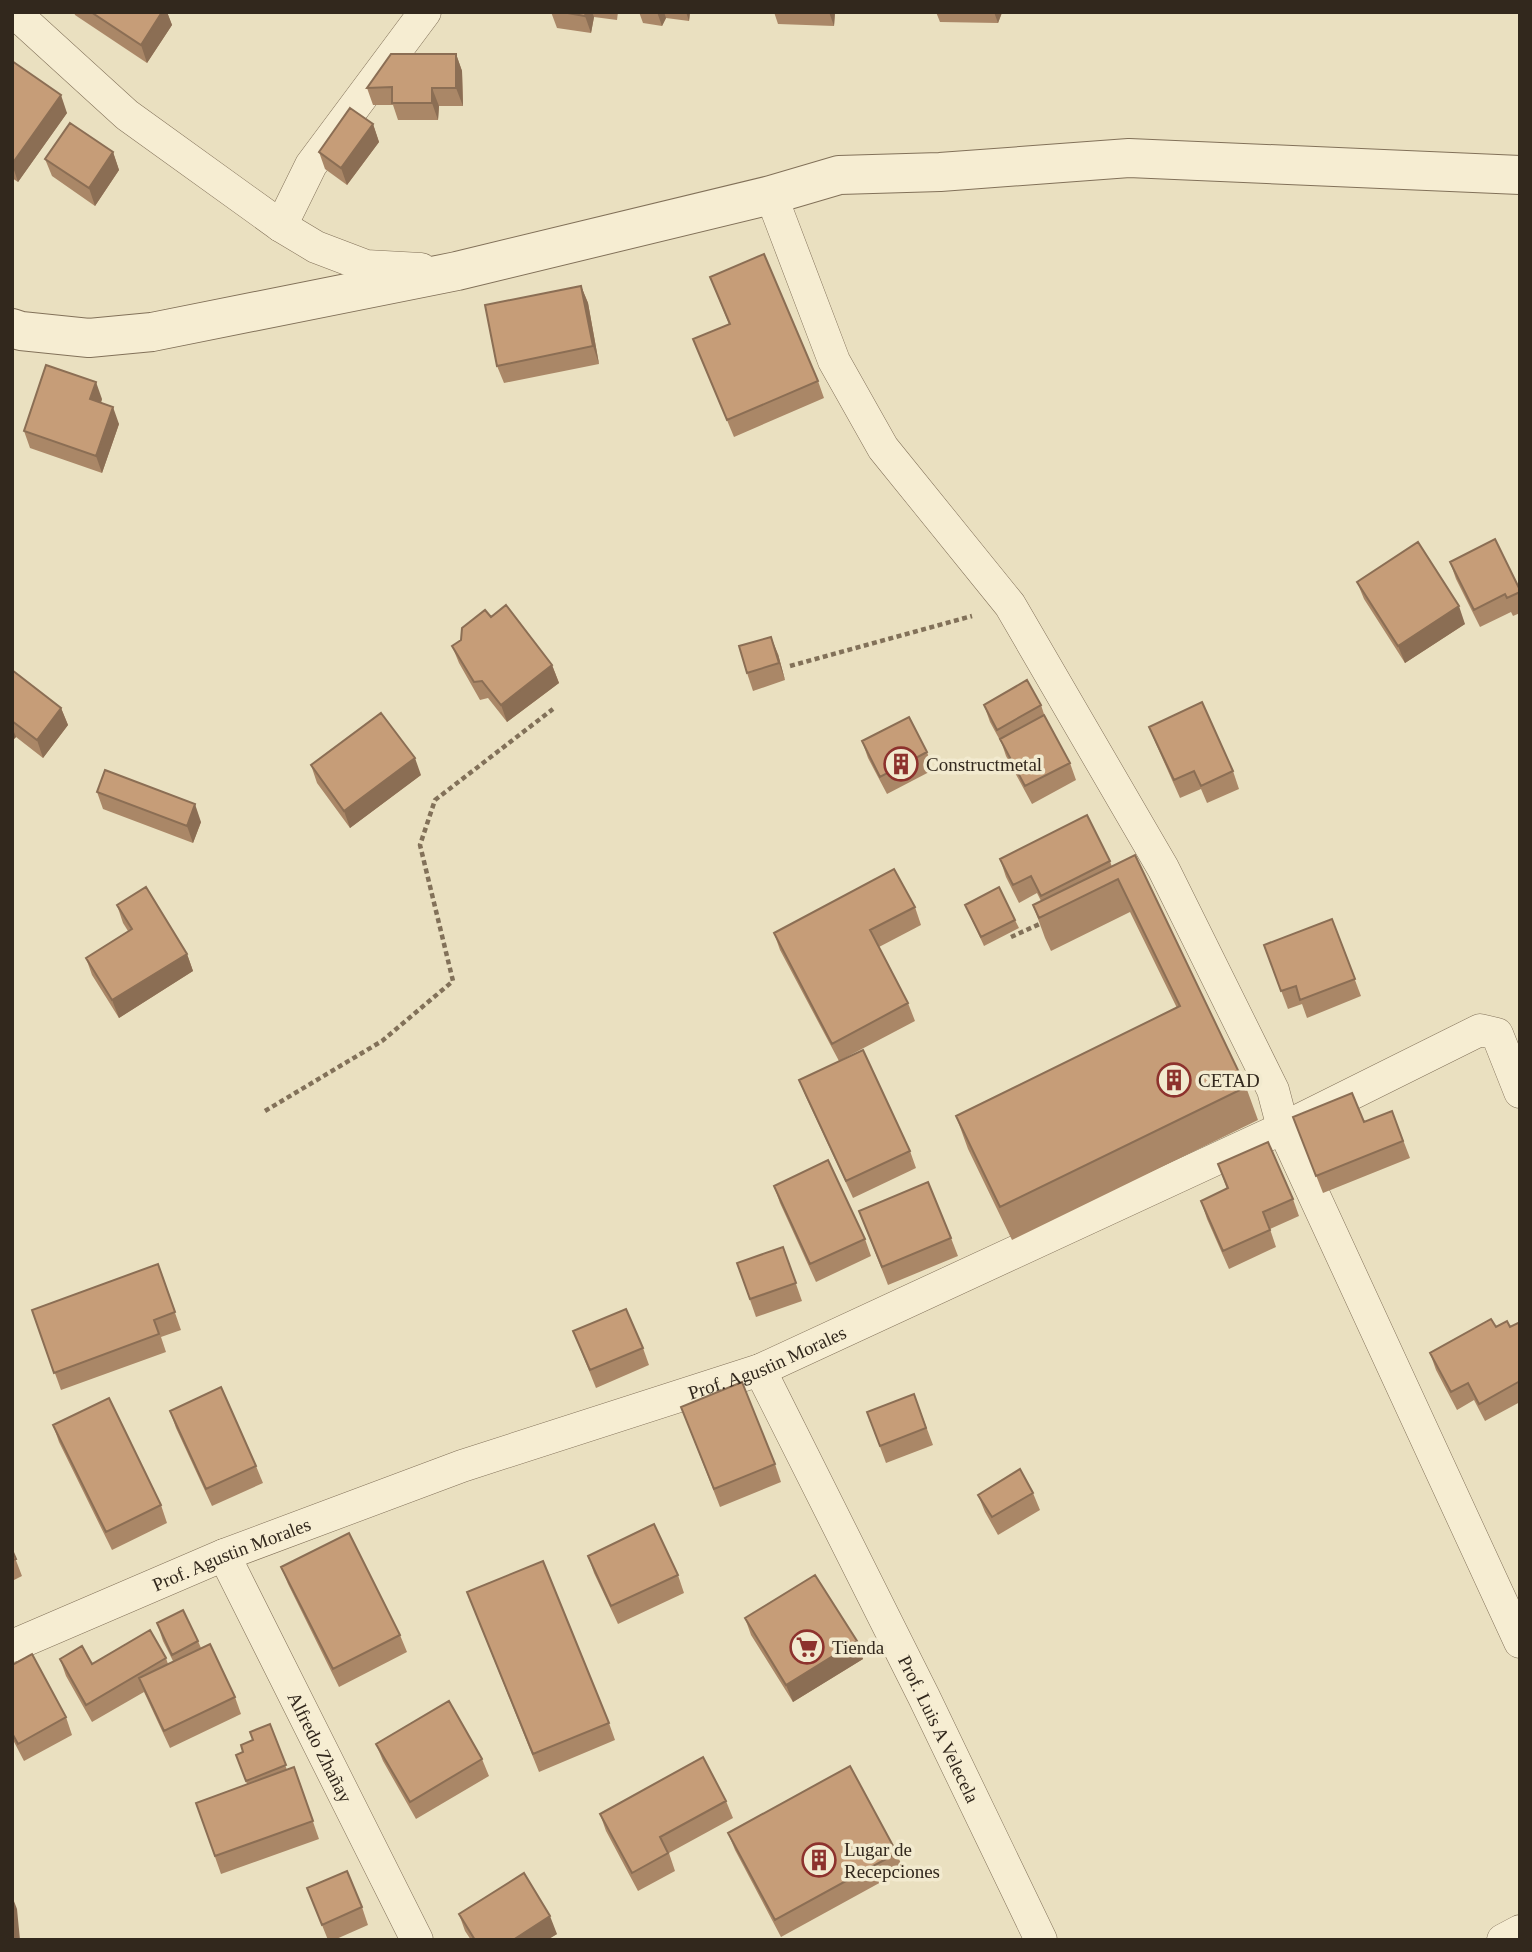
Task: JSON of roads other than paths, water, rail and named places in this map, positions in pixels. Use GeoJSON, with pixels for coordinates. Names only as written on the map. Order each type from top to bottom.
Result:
{"type":"FeatureCollection","features":[{"type":"Feature","properties":{"kind":"street"},"geometry":{"type":"LineString","coordinates":[[14,12],[127,115],[281,226],[316,247],[366,266],[457,271]]}},
{"type":"Feature","properties":{"kind":"street"},"geometry":{"type":"LineString","coordinates":[[281,226],[311,165],[425,12]]}},
{"type":"Feature","properties":{"kind":"street"},"geometry":{"type":"LineString","coordinates":[[12,328],[89,338],[152,332],[457,271],[771,195],[839,175],[940,172],[1129,158],[1520,175]]}},
{"type":"Feature","properties":{"kind":"street"},"geometry":{"type":"LineString","coordinates":[[771,195],[834,360],[883,448],[1010,605],[1163,868],[1273,1090],[1283,1128],[1520,1642]]}},
{"type":"Feature","properties":{"kind":"street","name":"Prof. Agustin Morales"},"geometry":{"type":"LineString","coordinates":[[12,1646],[224,1555],[462,1466],[760,1370],[1283,1128],[1480,1030],[1497,1034],[1520,1093]]}},
{"type":"Feature","properties":{"kind":"street","name":"Prof. Luis A Velecela"},"geometry":{"type":"LineString","coordinates":[[760,1370],[1041,1940]]}},
{"type":"Feature","properties":{"kind":"street","name":"Alfredo Zhañay"},"geometry":{"type":"LineString","coordinates":[[224,1555],[417,1940]]}},
{"type":"Feature","properties":{"kind":"street"},"geometry":{"type":"LineString","coordinates":[[1503,1940],[1520,1931]]}},
{"type":"Feature","properties":{"kind":"place","name":"Constructmetal"},"geometry":{"type":"Point","coordinates":[901,764]}},
{"type":"Feature","properties":{"kind":"place","name":"CETAD"},"geometry":{"type":"Point","coordinates":[1174,1080]}},
{"type":"Feature","properties":{"kind":"place","name":"Tienda"},"geometry":{"type":"Point","coordinates":[807,1647]}},
{"type":"Feature","properties":{"kind":"place","name":"Lugar de Recepciones"},"geometry":{"type":"Point","coordinates":[819,1860]}}]}
